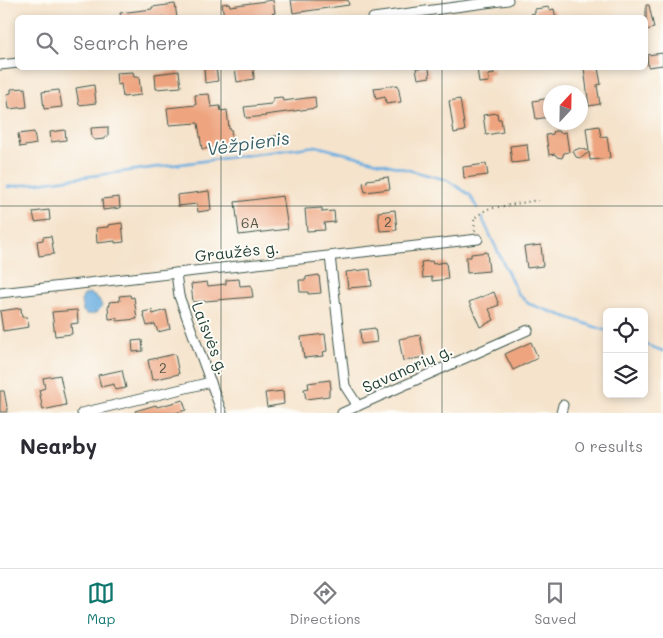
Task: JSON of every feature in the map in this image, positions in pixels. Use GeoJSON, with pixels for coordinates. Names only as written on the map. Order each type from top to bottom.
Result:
{"type":"FeatureCollection","features":[{"type":"Feature","properties":{"kind":"street"},"geometry":{"type":"LineString","coordinates":[[396,15],[508,0]]}},
{"type":"Feature","properties":{"kind":"street"},"geometry":{"type":"LineString","coordinates":[[0,65],[15,63]]}},
{"type":"Feature","properties":{"kind":"street","name":"Graužės g."},"geometry":{"type":"LineString","coordinates":[[0,293],[478,239]]}},
{"type":"Feature","properties":{"kind":"street","name":"Savanorių g."},"geometry":{"type":"LineString","coordinates":[[330,256],[345,386],[358,406],[528,330]]}},
{"type":"Feature","properties":{"kind":"street","name":"Laisvės g."},"geometry":{"type":"LineString","coordinates":[[176,274],[179,296],[222,413]]}},
{"type":"Feature","properties":{"kind":"street"},"geometry":{"type":"LineString","coordinates":[[82,413],[211,382]]}},
{"type":"Feature","properties":{"kind":"street"},"geometry":{"type":"LineString","coordinates":[[342,413],[358,406]]}},
{"type":"Feature","properties":{"kind":"path"},"geometry":{"type":"LineString","coordinates":[[478,239],[474,227],[474,218],[482,212],[487,209],[538,200]]}},
{"type":"Feature","properties":{"kind":"water"},"geometry":{"type":"Polygon","coordinates":[[[89,293],[99,299],[102,306],[91,315],[83,311],[81,301],[84,295],[89,293]]]}},
{"type":"Feature","properties":{"kind":"building"},"geometry":{"type":"Polygon","coordinates":[[[273,0],[275,13],[271,15],[224,15],[222,4],[229,3],[230,6],[273,0]]]}},
{"type":"Feature","properties":{"kind":"building"},"geometry":{"type":"Polygon","coordinates":[[[291,0],[348,0],[349,5],[293,13],[291,0]]]}},
{"type":"Feature","properties":{"kind":"building"},"geometry":{"type":"Polygon","coordinates":[[[175,4],[177,15],[120,15],[120,13],[152,9],[152,7],[175,4]]]}},
{"type":"Feature","properties":{"kind":"building"},"geometry":{"type":"Polygon","coordinates":[[[646,5],[649,5],[654,28],[648,30],[648,15],[646,15],[646,5]]]}},
{"type":"Feature","properties":{"kind":"building"},"geometry":{"type":"Polygon","coordinates":[[[549,7],[550,10],[554,9],[555,15],[531,15],[535,13],[535,9],[549,7]]]}},
{"type":"Feature","properties":{"kind":"building"},"geometry":{"type":"Polygon","coordinates":[[[663,53],[663,65],[648,67],[648,55],[663,53]]]}},
{"type":"Feature","properties":{"kind":"building"},"geometry":{"type":"Polygon","coordinates":[[[204,70],[216,70],[218,81],[205,83],[204,70]]]}},
{"type":"Feature","properties":{"kind":"building"},"geometry":{"type":"Polygon","coordinates":[[[235,70],[253,70],[254,79],[237,82],[235,70]]]}},
{"type":"Feature","properties":{"kind":"building"},"geometry":{"type":"Polygon","coordinates":[[[416,70],[429,70],[430,77],[418,79],[416,70]]]}},
{"type":"Feature","properties":{"kind":"building"},"geometry":{"type":"Polygon","coordinates":[[[477,70],[493,70],[494,74],[488,75],[489,82],[479,83],[477,70]]]}},
{"type":"Feature","properties":{"kind":"building"},"geometry":{"type":"Polygon","coordinates":[[[584,70],[598,70],[601,84],[597,85],[600,104],[589,106],[588,85],[586,85],[584,70]]]}},
{"type":"Feature","properties":{"kind":"building"},"geometry":{"type":"Polygon","coordinates":[[[179,71],[181,87],[156,89],[155,74],[179,71]]]}},
{"type":"Feature","properties":{"kind":"building"},"geometry":{"type":"Polygon","coordinates":[[[133,72],[134,77],[139,77],[141,95],[123,97],[121,84],[117,85],[116,73],[133,72]]]}},
{"type":"Feature","properties":{"kind":"building"},"geometry":{"type":"Polygon","coordinates":[[[94,85],[96,103],[79,105],[76,88],[94,85]]]}},
{"type":"Feature","properties":{"kind":"building"},"geometry":{"type":"Polygon","coordinates":[[[398,85],[401,102],[386,104],[385,97],[376,99],[374,88],[398,85]]]}},
{"type":"Feature","properties":{"kind":"building"},"geometry":{"type":"Polygon","coordinates":[[[25,88],[27,107],[9,109],[7,94],[11,93],[11,89],[25,88]]]}},
{"type":"Feature","properties":{"kind":"building"},"geometry":{"type":"Polygon","coordinates":[[[59,90],[62,107],[44,109],[42,92],[59,90]]]}},
{"type":"Feature","properties":{"kind":"building"},"geometry":{"type":"Polygon","coordinates":[[[209,94],[211,107],[220,106],[221,111],[227,110],[233,146],[202,149],[198,123],[169,125],[167,108],[196,105],[195,95],[209,94]]]}},
{"type":"Feature","properties":{"kind":"building"},"geometry":{"type":"Polygon","coordinates":[[[282,97],[283,101],[315,97],[316,108],[246,118],[244,107],[271,104],[273,98],[282,97]]]}},
{"type":"Feature","properties":{"kind":"building"},"geometry":{"type":"Polygon","coordinates":[[[460,99],[465,131],[454,133],[449,101],[460,99]]]}},
{"type":"Feature","properties":{"kind":"building"},"geometry":{"type":"Polygon","coordinates":[[[543,99],[543,118],[536,119],[533,101],[543,99]]]}},
{"type":"Feature","properties":{"kind":"building"},"geometry":{"type":"Polygon","coordinates":[[[497,113],[498,119],[501,119],[503,132],[486,135],[483,115],[497,113]]]}},
{"type":"Feature","properties":{"kind":"building"},"geometry":{"type":"Polygon","coordinates":[[[599,126],[601,137],[607,136],[610,158],[590,160],[589,152],[581,158],[576,157],[573,151],[580,148],[589,151],[586,130],[588,128],[599,126]]]}},
{"type":"Feature","properties":{"kind":"building"},"geometry":{"type":"Polygon","coordinates":[[[108,127],[108,136],[105,139],[94,140],[92,138],[91,128],[108,127]]]}},
{"type":"Feature","properties":{"kind":"building"},"geometry":{"type":"Polygon","coordinates":[[[65,130],[66,140],[51,142],[50,132],[65,130]]]}},
{"type":"Feature","properties":{"kind":"building"},"geometry":{"type":"Polygon","coordinates":[[[554,131],[566,132],[569,152],[564,153],[562,158],[557,157],[555,154],[549,155],[546,135],[553,134],[554,131]]]}},
{"type":"Feature","properties":{"kind":"building"},"geometry":{"type":"Polygon","coordinates":[[[34,132],[36,144],[20,147],[18,134],[34,132]]]}},
{"type":"Feature","properties":{"kind":"building"},"geometry":{"type":"Polygon","coordinates":[[[281,135],[282,144],[272,146],[270,137],[281,135]]]}},
{"type":"Feature","properties":{"kind":"building"},"geometry":{"type":"Polygon","coordinates":[[[527,144],[529,161],[512,163],[510,146],[527,144]]]}},
{"type":"Feature","properties":{"kind":"building"},"geometry":{"type":"Polygon","coordinates":[[[486,164],[488,175],[464,178],[463,167],[486,164]]]}},
{"type":"Feature","properties":{"kind":"building"},"geometry":{"type":"Polygon","coordinates":[[[388,177],[390,189],[365,192],[363,183],[367,182],[367,180],[388,177]]]}},
{"type":"Feature","properties":{"kind":"building"},"geometry":{"type":"Polygon","coordinates":[[[209,191],[211,210],[198,212],[197,204],[178,206],[177,195],[209,191]]]}},
{"type":"Feature","properties":{"kind":"building"},"geometry":{"type":"Polygon","coordinates":[[[283,196],[288,229],[239,235],[235,202],[283,196]]]}},
{"type":"Feature","properties":{"kind":"building"},"geometry":{"type":"Polygon","coordinates":[[[119,197],[120,208],[103,210],[102,199],[119,197]]]}},
{"type":"Feature","properties":{"kind":"building"},"geometry":{"type":"Polygon","coordinates":[[[322,208],[322,212],[334,211],[335,222],[324,223],[325,230],[307,231],[305,209],[322,208]]]}},
{"type":"Feature","properties":{"kind":"building"},"geometry":{"type":"Polygon","coordinates":[[[49,210],[50,220],[35,222],[33,212],[49,210]]]}},
{"type":"Feature","properties":{"kind":"building"},"geometry":{"type":"Polygon","coordinates":[[[395,210],[397,230],[380,231],[378,212],[395,210]]]}},
{"type":"Feature","properties":{"kind":"building"},"geometry":{"type":"Polygon","coordinates":[[[122,223],[124,242],[97,243],[96,228],[122,223]]]}},
{"type":"Feature","properties":{"kind":"building"},"geometry":{"type":"Polygon","coordinates":[[[51,236],[54,254],[39,256],[37,241],[43,240],[43,237],[51,236]]]}},
{"type":"Feature","properties":{"kind":"building"},"geometry":{"type":"Polygon","coordinates":[[[541,245],[543,266],[527,268],[524,247],[541,245]]]}},
{"type":"Feature","properties":{"kind":"building"},"geometry":{"type":"Polygon","coordinates":[[[487,252],[489,271],[467,273],[466,257],[471,257],[471,254],[487,252]]]}},
{"type":"Feature","properties":{"kind":"building"},"geometry":{"type":"Polygon","coordinates":[[[432,261],[433,264],[446,262],[448,279],[432,281],[432,277],[423,278],[421,262],[432,261]]]}},
{"type":"Feature","properties":{"kind":"building"},"geometry":{"type":"Polygon","coordinates":[[[370,269],[372,286],[348,288],[346,272],[370,269]]]}},
{"type":"Feature","properties":{"kind":"building"},"geometry":{"type":"Polygon","coordinates":[[[319,275],[321,293],[308,294],[308,292],[300,292],[299,280],[306,280],[306,277],[319,275]]]}},
{"type":"Feature","properties":{"kind":"building"},"geometry":{"type":"Polygon","coordinates":[[[239,279],[240,286],[251,285],[253,297],[193,302],[191,284],[207,282],[208,286],[226,284],[226,280],[239,279]]]}},
{"type":"Feature","properties":{"kind":"building"},"geometry":{"type":"Polygon","coordinates":[[[494,292],[499,305],[489,309],[494,320],[480,327],[469,302],[494,292]]]}},
{"type":"Feature","properties":{"kind":"building"},"geometry":{"type":"Polygon","coordinates":[[[130,295],[131,298],[134,297],[137,319],[117,321],[117,318],[109,319],[109,302],[120,301],[119,296],[130,295]]]}},
{"type":"Feature","properties":{"kind":"building"},"geometry":{"type":"Polygon","coordinates":[[[21,308],[22,317],[27,317],[29,327],[3,331],[0,311],[21,308]]]}},
{"type":"Feature","properties":{"kind":"building"},"geometry":{"type":"Polygon","coordinates":[[[77,310],[78,323],[71,324],[72,334],[55,336],[52,312],[77,310]]]}},
{"type":"Feature","properties":{"kind":"building"},"geometry":{"type":"Polygon","coordinates":[[[152,310],[153,314],[166,310],[170,329],[158,332],[155,324],[147,326],[143,312],[152,310]]]}},
{"type":"Feature","properties":{"kind":"building"},"geometry":{"type":"Polygon","coordinates":[[[375,328],[377,342],[361,344],[360,330],[375,328]]]}},
{"type":"Feature","properties":{"kind":"building"},"geometry":{"type":"Polygon","coordinates":[[[325,334],[327,351],[323,352],[324,356],[304,358],[301,337],[325,334]]]}},
{"type":"Feature","properties":{"kind":"building"},"geometry":{"type":"Polygon","coordinates":[[[420,335],[424,357],[403,361],[399,339],[420,335]]]}},
{"type":"Feature","properties":{"kind":"building"},"geometry":{"type":"Polygon","coordinates":[[[142,340],[143,351],[133,352],[132,341],[142,340]]]}},
{"type":"Feature","properties":{"kind":"building"},"geometry":{"type":"Polygon","coordinates":[[[531,342],[538,358],[513,370],[505,354],[531,342]]]}},
{"type":"Feature","properties":{"kind":"building"},"geometry":{"type":"Polygon","coordinates":[[[175,354],[179,374],[152,380],[148,360],[175,354]]]}},
{"type":"Feature","properties":{"kind":"building"},"geometry":{"type":"Polygon","coordinates":[[[122,370],[126,388],[115,390],[114,384],[101,387],[98,375],[122,370]]]}},
{"type":"Feature","properties":{"kind":"building"},"geometry":{"type":"Polygon","coordinates":[[[60,375],[66,405],[43,410],[39,390],[45,388],[43,378],[60,375]]]}},
{"type":"Feature","properties":{"kind":"building"},"geometry":{"type":"Polygon","coordinates":[[[330,380],[331,389],[329,390],[329,396],[306,399],[304,389],[309,388],[308,383],[330,380]]]}},
{"type":"Feature","properties":{"kind":"building"},"geometry":{"type":"Polygon","coordinates":[[[0,391],[4,391],[8,412],[0,412],[0,391]]]}},
{"type":"Feature","properties":{"kind":"building"},"geometry":{"type":"Polygon","coordinates":[[[283,391],[284,404],[267,407],[265,393],[283,391]]]}},
{"type":"Feature","properties":{"kind":"building"},"geometry":{"type":"Polygon","coordinates":[[[183,400],[186,410],[175,413],[136,413],[135,411],[156,405],[157,407],[183,400]]]}},
{"type":"Feature","properties":{"kind":"waterway","name":"Vėžpienis"},"geometry":{"type":"LineString","coordinates":[[8,187],[316,146],[447,180],[470,195],[477,208]]}},
{"type":"Feature","properties":{"kind":"waterway","name":"Vėžpienis"},"geometry":{"type":"LineString","coordinates":[[482,218],[518,294],[529,304],[603,330]]}},
{"type":"Feature","properties":{"kind":"waterway","name":"Vėžpienis"},"geometry":{"type":"LineString","coordinates":[[648,345],[663,351]]}}]}
